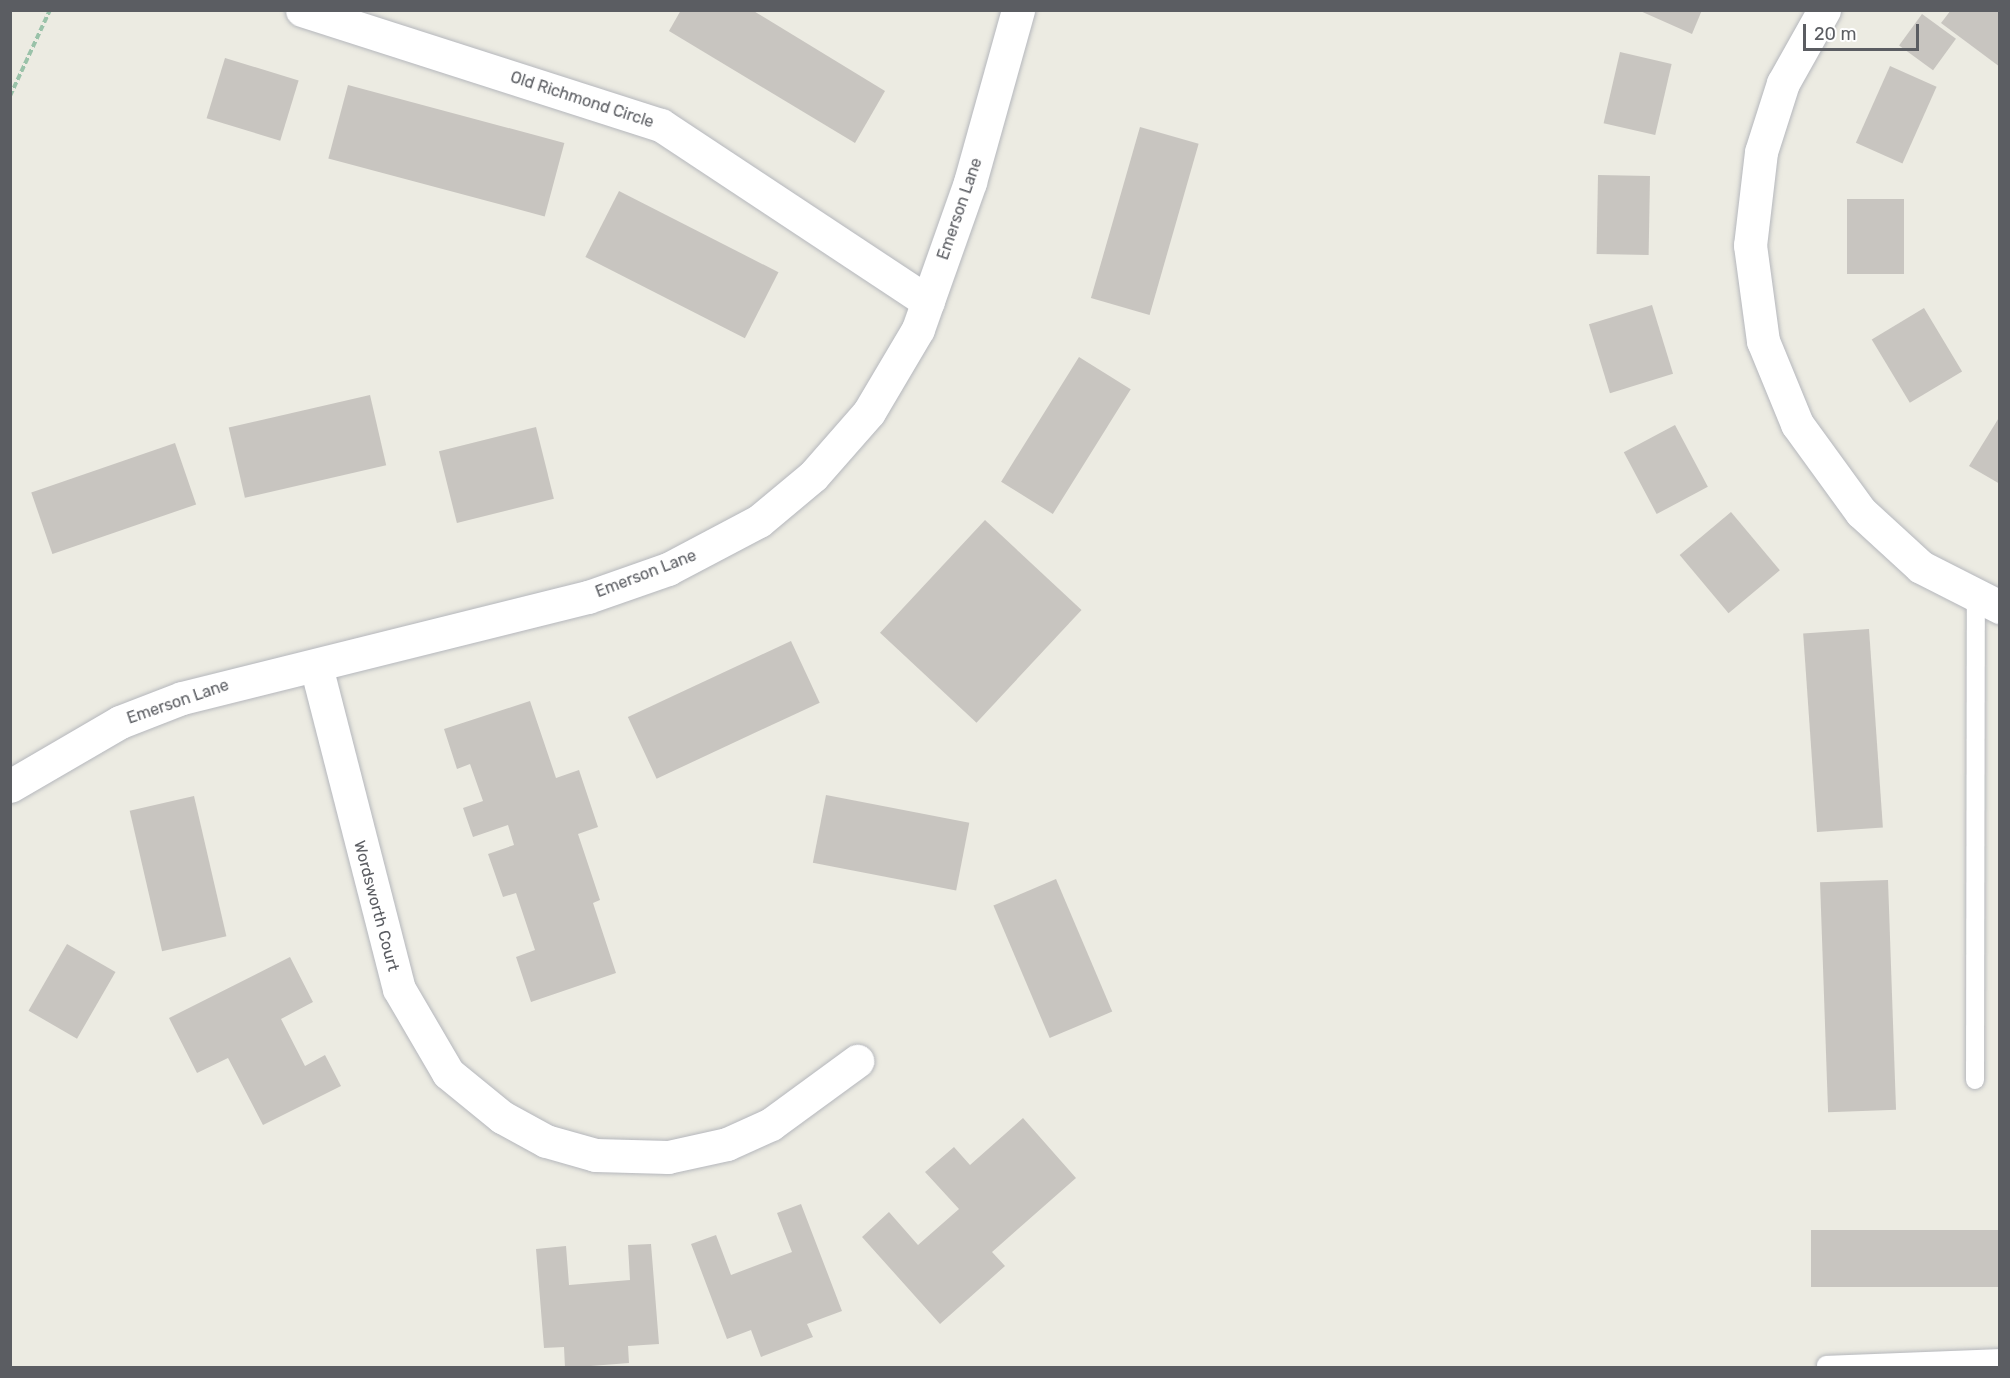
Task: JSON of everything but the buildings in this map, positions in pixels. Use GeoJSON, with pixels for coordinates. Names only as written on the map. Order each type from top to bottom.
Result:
{"type":"FeatureCollection","features":[{"type":"Feature","properties":{"kind":"street","name":"Old Richmond Circle"},"geometry":{"type":"LineString","coordinates":[[302,10],[661,125],[928,302]]}},
{"type":"Feature","properties":{"kind":"street","name":"Emerson Lane"},"geometry":{"type":"LineString","coordinates":[[10,786],[110,728],[166,703],[597,594],[669,568],[759,521],[813,476],[869,412],[928,302],[970,182],[1018,10]]}},
{"type":"Feature","properties":{"kind":"street"},"geometry":{"type":"LineString","coordinates":[[1824,10],[1783,83],[1761,152],[1750,245],[1763,341],[1784,399],[1834,480],[1900,550],[1988,602]]}},
{"type":"Feature","properties":{"kind":"street","name":"Wordsworth Court"},"geometry":{"type":"LineString","coordinates":[[316,666],[390,967],[433,1053],[469,1094],[529,1133],[566,1147],[623,1158],[660,1158],[727,1144],[771,1124],[857,1061]]}},
{"type":"Feature","properties":{"kind":"lane"},"geometry":{"type":"LineString","coordinates":[[1975,1080],[1988,602]]}},
{"type":"Feature","properties":{"kind":"lane"},"geometry":{"type":"LineString","coordinates":[[1826,1365],[2000,1358]]}},
{"type":"Feature","properties":{"kind":"path"},"geometry":{"type":"LineString","coordinates":[[10,96],[50,10]]}}]}
